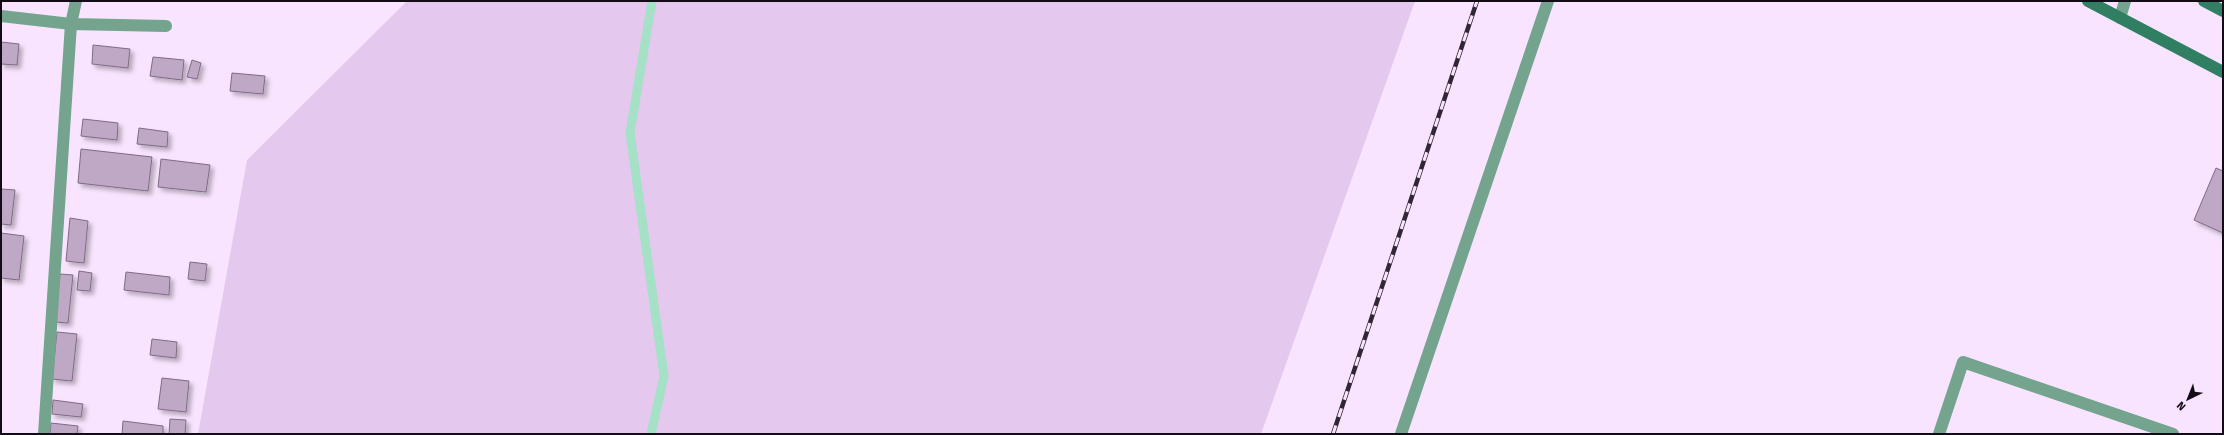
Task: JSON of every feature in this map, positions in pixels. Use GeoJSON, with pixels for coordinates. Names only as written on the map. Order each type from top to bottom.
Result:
{"type":"FeatureCollection","features":[{"type":"Feature","properties":{"kind":"street"},"geometry":{"type":"LineString","coordinates":[[44,434],[71,24],[76,1]]}},
{"type":"Feature","properties":{"kind":"street"},"geometry":{"type":"LineString","coordinates":[[1400,434],[1548,1]]}},
{"type":"Feature","properties":{"kind":"street"},"geometry":{"type":"LineString","coordinates":[[2088,1],[2223,72]]}},
{"type":"Feature","properties":{"kind":"street"},"geometry":{"type":"LineString","coordinates":[[2120,18],[2125,1]]}},
{"type":"Feature","properties":{"kind":"street"},"geometry":{"type":"LineString","coordinates":[[2204,1],[2223,11]]}},
{"type":"Feature","properties":{"kind":"street"},"geometry":{"type":"LineString","coordinates":[[1,16],[71,24],[166,26]]}},
{"type":"Feature","properties":{"kind":"street"},"geometry":{"type":"LineString","coordinates":[[1939,434],[1963,362],[2173,434]]}},
{"type":"Feature","properties":{"kind":"shaded area"},"geometry":{"type":"Polygon","coordinates":[[[407,1],[1415,1],[1261,434],[198,434],[247,160],[407,1]]]}},
{"type":"Feature","properties":{"kind":"building"},"geometry":{"type":"Polygon","coordinates":[[[1,42],[19,44],[17,65],[1,64],[1,42]]]}},
{"type":"Feature","properties":{"kind":"building"},"geometry":{"type":"Polygon","coordinates":[[[93,45],[130,49],[128,68],[92,64],[93,45]]]}},
{"type":"Feature","properties":{"kind":"building"},"geometry":{"type":"Polygon","coordinates":[[[153,57],[184,60],[182,80],[150,76],[153,57]]]}},
{"type":"Feature","properties":{"kind":"building"},"geometry":{"type":"Polygon","coordinates":[[[192,60],[201,63],[197,79],[187,77],[192,60]]]}},
{"type":"Feature","properties":{"kind":"building"},"geometry":{"type":"Polygon","coordinates":[[[232,73],[265,76],[263,94],[230,91],[232,73]]]}},
{"type":"Feature","properties":{"kind":"building"},"geometry":{"type":"Polygon","coordinates":[[[83,119],[118,123],[117,140],[81,136],[83,119]]]}},
{"type":"Feature","properties":{"kind":"building"},"geometry":{"type":"Polygon","coordinates":[[[139,128],[168,132],[167,147],[137,144],[139,128]]]}},
{"type":"Feature","properties":{"kind":"building"},"geometry":{"type":"Polygon","coordinates":[[[81,149],[152,157],[148,191],[78,183],[81,149]]]}},
{"type":"Feature","properties":{"kind":"building"},"geometry":{"type":"Polygon","coordinates":[[[161,159],[210,165],[206,192],[158,187],[161,159]]]}},
{"type":"Feature","properties":{"kind":"building"},"geometry":{"type":"Polygon","coordinates":[[[2216,168],[2223,171],[2223,233],[2194,220],[2216,168]]]}},
{"type":"Feature","properties":{"kind":"building"},"geometry":{"type":"Polygon","coordinates":[[[1,189],[15,190],[11,225],[1,224],[1,189]]]}},
{"type":"Feature","properties":{"kind":"building"},"geometry":{"type":"Polygon","coordinates":[[[70,218],[88,221],[84,263],[66,261],[70,218]]]}},
{"type":"Feature","properties":{"kind":"building"},"geometry":{"type":"Polygon","coordinates":[[[1,233],[24,236],[19,280],[1,278],[1,233]]]}},
{"type":"Feature","properties":{"kind":"building"},"geometry":{"type":"Polygon","coordinates":[[[190,262],[207,264],[205,281],[188,279],[190,262]]]}},
{"type":"Feature","properties":{"kind":"building"},"geometry":{"type":"Polygon","coordinates":[[[79,271],[92,273],[90,291],[77,290],[79,271]]]}},
{"type":"Feature","properties":{"kind":"building"},"geometry":{"type":"Polygon","coordinates":[[[126,272],[170,277],[169,295],[124,290],[126,272]]]}},
{"type":"Feature","properties":{"kind":"building"},"geometry":{"type":"Polygon","coordinates":[[[60,274],[73,275],[68,323],[55,322],[60,274]]]}},
{"type":"Feature","properties":{"kind":"building"},"geometry":{"type":"Polygon","coordinates":[[[57,332],[77,334],[72,381],[52,379],[57,332]]]}},
{"type":"Feature","properties":{"kind":"building"},"geometry":{"type":"Polygon","coordinates":[[[152,339],[177,342],[176,358],[150,355],[152,339]]]}},
{"type":"Feature","properties":{"kind":"building"},"geometry":{"type":"Polygon","coordinates":[[[162,378],[189,381],[186,412],[158,409],[162,378]]]}},
{"type":"Feature","properties":{"kind":"building"},"geometry":{"type":"Polygon","coordinates":[[[53,400],[83,404],[81,417],[52,414],[53,400]]]}},
{"type":"Feature","properties":{"kind":"building"},"geometry":{"type":"Polygon","coordinates":[[[170,419],[186,420],[185,434],[169,434],[170,419]]]}},
{"type":"Feature","properties":{"kind":"building"},"geometry":{"type":"Polygon","coordinates":[[[123,421],[163,426],[163,434],[122,434],[123,421]]]}},
{"type":"Feature","properties":{"kind":"building"},"geometry":{"type":"Polygon","coordinates":[[[51,423],[78,426],[77,434],[50,434],[51,423]]]}},
{"type":"Feature","properties":{"kind":"waterway"},"geometry":{"type":"LineString","coordinates":[[651,434],[664,376],[630,133],[652,1]]}},
{"type":"Feature","properties":{"kind":"railway"},"geometry":{"type":"LineString","coordinates":[[1333,434],[1477,1]]}}]}
